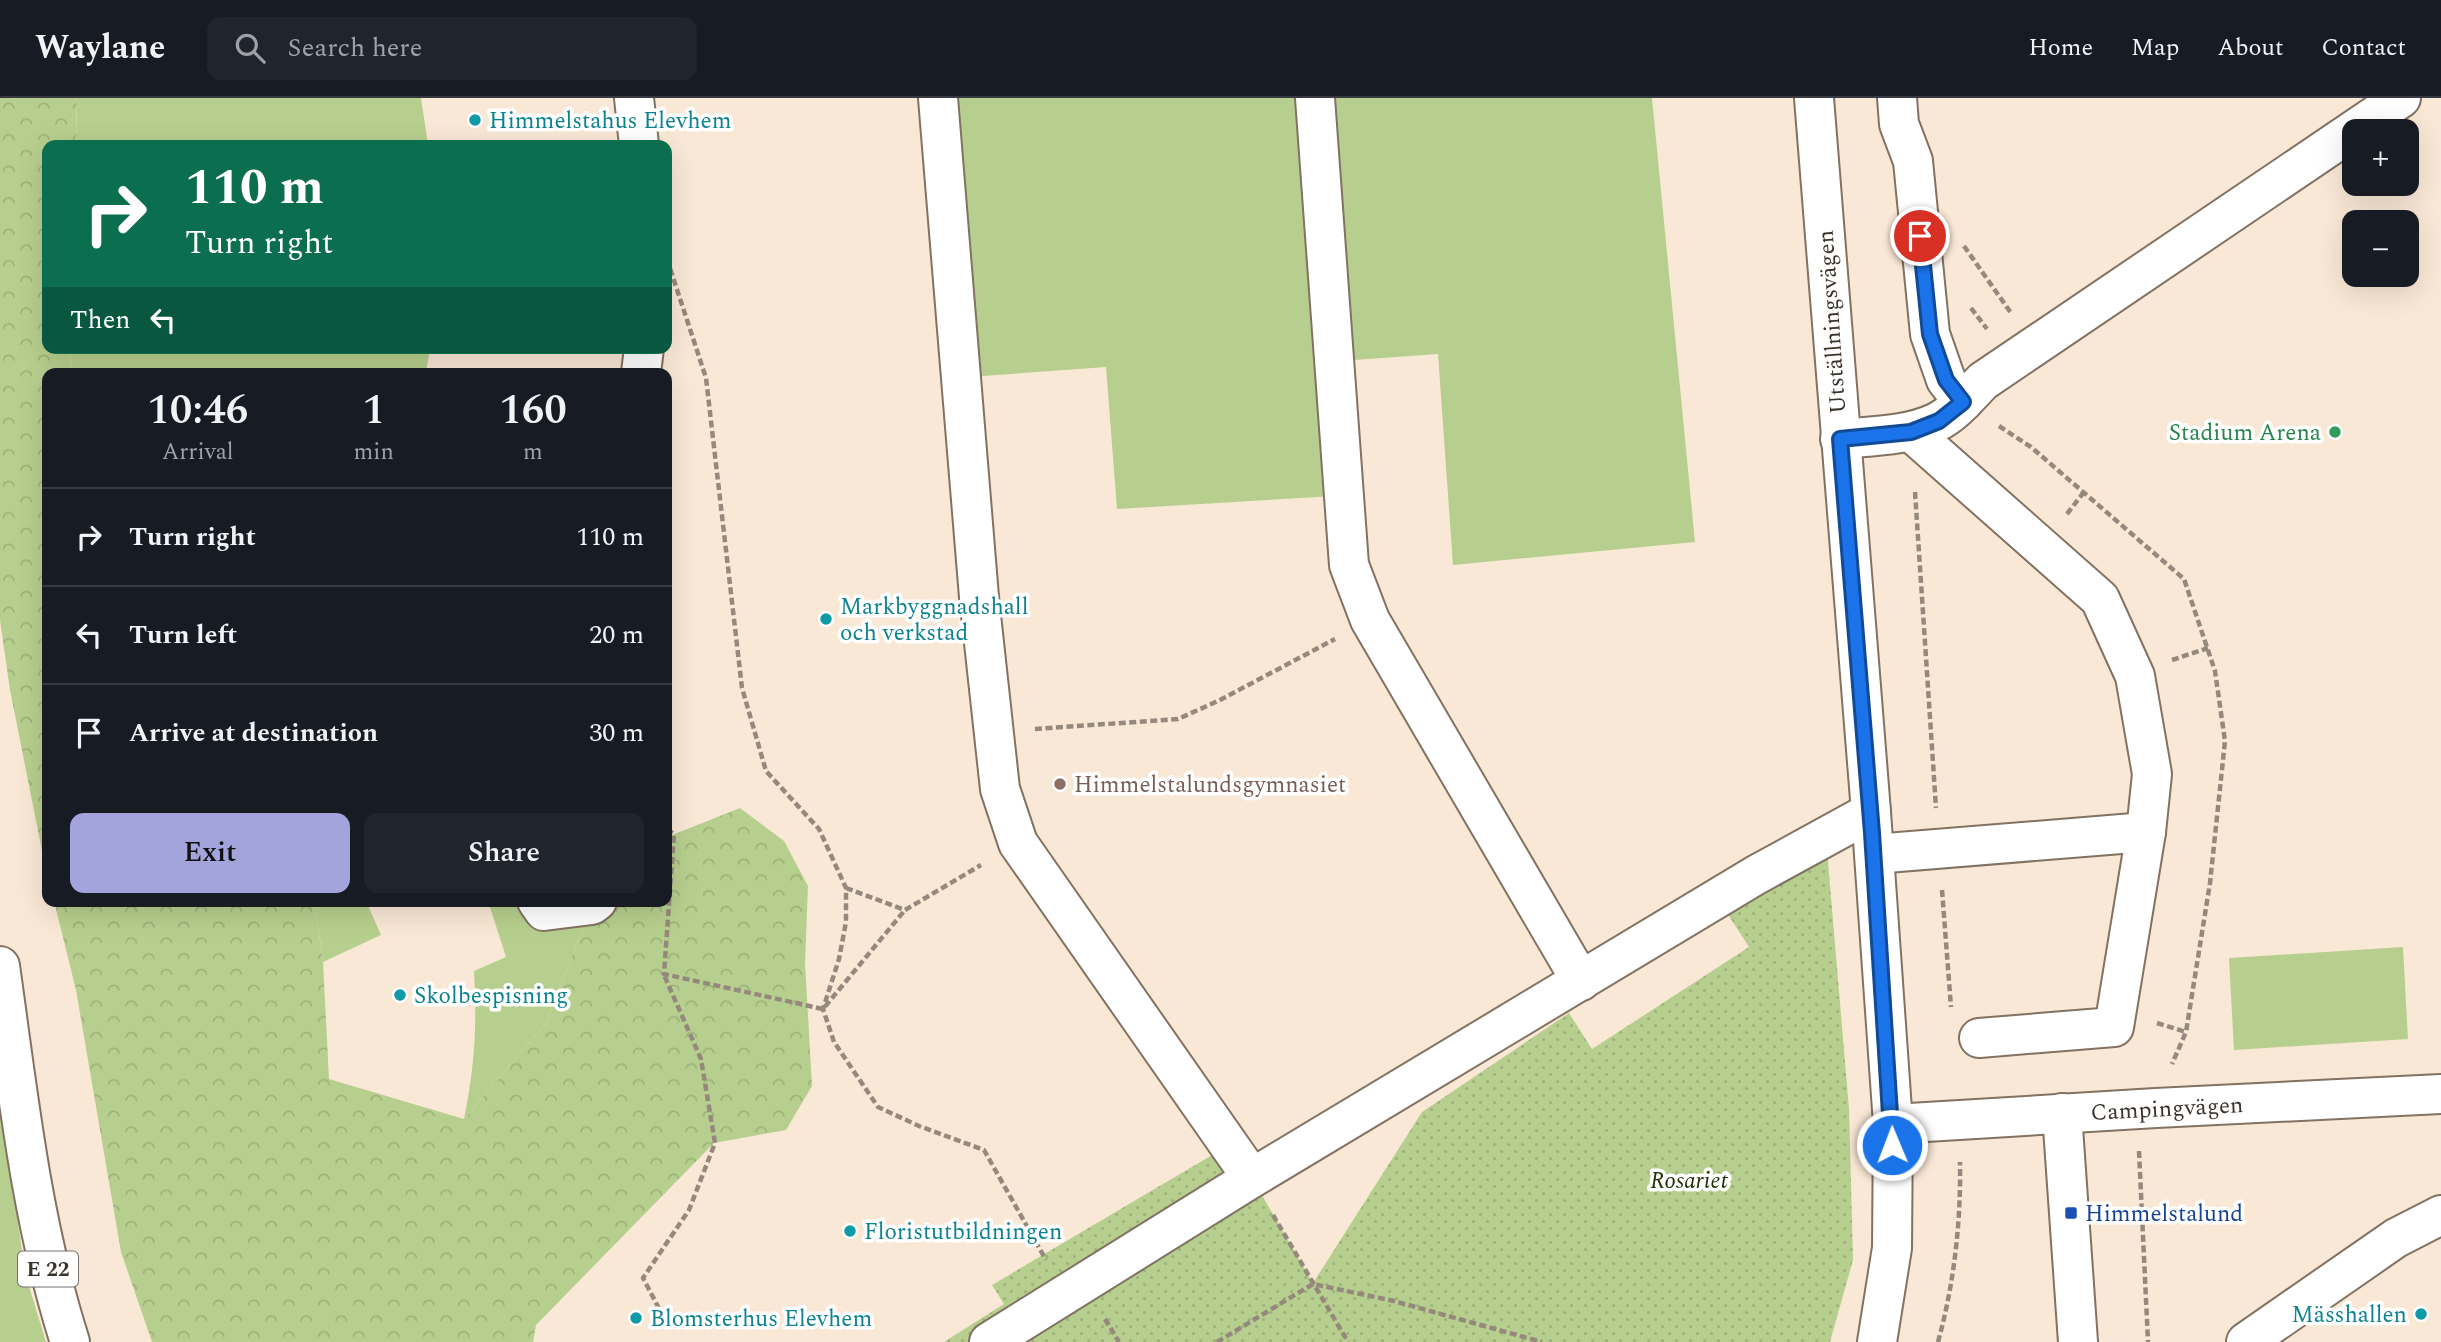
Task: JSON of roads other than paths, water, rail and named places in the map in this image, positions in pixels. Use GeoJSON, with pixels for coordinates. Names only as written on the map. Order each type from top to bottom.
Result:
{"type":"FeatureCollection","features":[{"type":"Feature","properties":{"kind":"main road"},"geometry":{"type":"LineString","coordinates":[[634,98],[638,140]]}},
{"type":"Feature","properties":{"kind":"main road"},"geometry":{"type":"LineString","coordinates":[[939,98],[979,597],[1000,789],[1018,843],[1252,1178]]}},
{"type":"Feature","properties":{"kind":"main road"},"geometry":{"type":"LineString","coordinates":[[1315,98],[1349,565],[1370,620],[1581,981]]}},
{"type":"Feature","properties":{"kind":"main road","name":"Utställningsvägen"},"geometry":{"type":"LineString","coordinates":[[1814,98],[1893,1124],[1892,1248],[1877,1342]]}},
{"type":"Feature","properties":{"kind":"main road"},"geometry":{"type":"LineString","coordinates":[[1897,98],[1899,124],[1913,161],[1930,334],[1946,380],[1963,402]]}},
{"type":"Feature","properties":{"kind":"main road"},"geometry":{"type":"LineString","coordinates":[[1840,439],[1911,432],[1939,421],[1983,381],[2401,98]]}},
{"type":"Feature","properties":{"kind":"main road"},"geometry":{"type":"LineString","coordinates":[[1911,432],[2100,599],[2135,676],[2152,774],[2146,832],[2114,1027],[1979,1038]]}},
{"type":"Feature","properties":{"kind":"main road"},"geometry":{"type":"LineString","coordinates":[[989,1342],[1252,1178],[1756,875],[1871,812]]}},
{"type":"Feature","properties":{"kind":"main road"},"geometry":{"type":"LineString","coordinates":[[1874,854],[2146,832]]}},
{"type":"Feature","properties":{"kind":"main road"},"geometry":{"type":"LineString","coordinates":[[541,907],[544,911],[576,907]]}},
{"type":"Feature","properties":{"kind":"main road","name":"E 22"},"geometry":{"type":"LineString","coordinates":[[0,967],[33,1195],[50,1276],[70,1342]]}},
{"type":"Feature","properties":{"kind":"main road","name":"Campingvägen"},"geometry":{"type":"LineString","coordinates":[[1893,1124],[2441,1094]]}},
{"type":"Feature","properties":{"kind":"main road"},"geometry":{"type":"LineString","coordinates":[[2062,1113],[2078,1342]]}},
{"type":"Feature","properties":{"kind":"main road"},"geometry":{"type":"LineString","coordinates":[[2246,1342],[2396,1238],[2441,1215]]}},
{"type":"Feature","properties":{"kind":"place","name":"Himmelstahus Elevhem"},"geometry":{"type":"Point","coordinates":[475,120]}},
{"type":"Feature","properties":{"kind":"place","name":"Stadium Arena"},"geometry":{"type":"Point","coordinates":[2335,432]}},
{"type":"Feature","properties":{"kind":"place","name":"Markbyggnadshall och verkstad"},"geometry":{"type":"Point","coordinates":[826,619]}},
{"type":"Feature","properties":{"kind":"place","name":"Himmelstalundsgymnasiet"},"geometry":{"type":"Point","coordinates":[1060,784]}},
{"type":"Feature","properties":{"kind":"place","name":"Skolbespisning"},"geometry":{"type":"Point","coordinates":[400,995]}},
{"type":"Feature","properties":{"kind":"place","name":"Himmelstalund"},"geometry":{"type":"Point","coordinates":[2071,1213]}},
{"type":"Feature","properties":{"kind":"place","name":"Floristutbildningen"},"geometry":{"type":"Point","coordinates":[850,1231]}},
{"type":"Feature","properties":{"kind":"place","name":"Mässhallen"},"geometry":{"type":"Point","coordinates":[2421,1314]}},
{"type":"Feature","properties":{"kind":"place","name":"Blomsterhus Elevhem"},"geometry":{"type":"Point","coordinates":[636,1318]}},
{"type":"Feature","properties":{"kind":"park label","name":"Rosariet"},"geometry":{"type":"Point","coordinates":[1689,1180]}}]}
